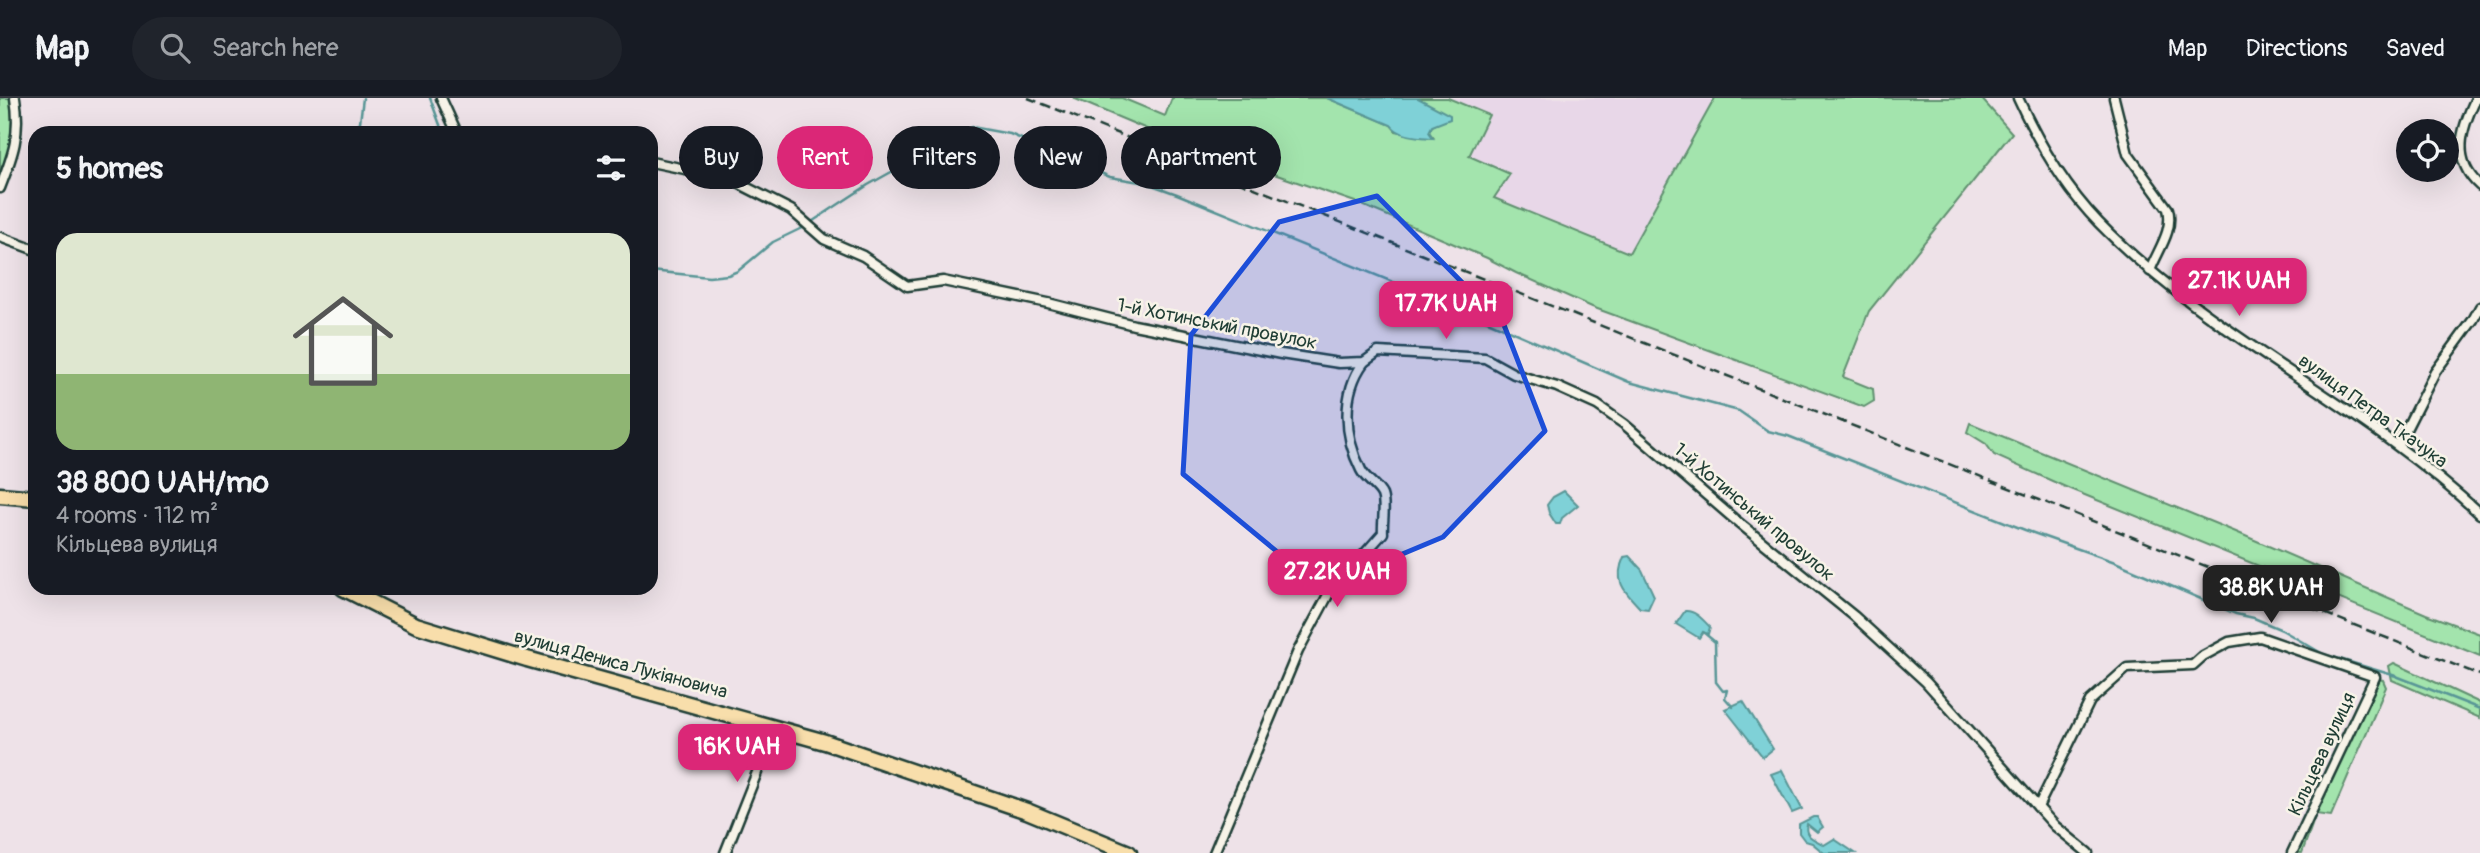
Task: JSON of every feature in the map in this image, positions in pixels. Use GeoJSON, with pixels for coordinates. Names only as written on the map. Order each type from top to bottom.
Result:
{"type":"FeatureCollection","features":[{"type":"Feature","properties":{"kind":"highway"},"geometry":{"type":"LineString","coordinates":[[0,495],[28,497]]}},
{"type":"Feature","properties":{"kind":"highway","name":"вулиця Дениса Лукіяновича"},"geometry":{"type":"LineString","coordinates":[[356,595],[416,625],[527,659],[775,727],[1027,811],[1126,852]]}},
{"type":"Feature","properties":{"kind":"street"},"geometry":{"type":"LineString","coordinates":[[0,188],[10,164],[19,121],[15,98]]}},
{"type":"Feature","properties":{"kind":"street"},"geometry":{"type":"LineString","coordinates":[[441,98],[454,126]]}},
{"type":"Feature","properties":{"kind":"street","name":"вулиця Петра Ткачука"},"geometry":{"type":"LineString","coordinates":[[2018,98],[2059,173],[2097,221],[2150,271],[2190,302],[2398,444],[2480,514]]}},
{"type":"Feature","properties":{"kind":"street"},"geometry":{"type":"LineString","coordinates":[[2114,98],[2128,155],[2168,209],[2171,220],[2169,231],[2150,271]]}},
{"type":"Feature","properties":{"kind":"street"},"geometry":{"type":"LineString","coordinates":[[2476,98],[2462,130],[2460,144],[2466,170],[2480,186]]}},
{"type":"Feature","properties":{"kind":"street"},"geometry":{"type":"LineString","coordinates":[[0,160],[10,164]]}},
{"type":"Feature","properties":{"kind":"street","name":"1-й Хотинський провулок"},"geometry":{"type":"LineString","coordinates":[[658,163],[728,178],[791,210],[824,239],[863,256],[907,286],[943,281],[1048,303],[1134,326],[1339,363],[1364,362],[1378,352],[1485,358],[1514,374],[1557,387],[1597,405],[1657,450],[1733,518],[1863,624],[1926,682],[2055,826],[2088,853]]}},
{"type":"Feature","properties":{"kind":"street"},"geometry":{"type":"LineString","coordinates":[[0,237],[28,247]]}},
{"type":"Feature","properties":{"kind":"street"},"geometry":{"type":"LineString","coordinates":[[2398,444],[2435,372],[2480,307]]}},
{"type":"Feature","properties":{"kind":"street"},"geometry":{"type":"LineString","coordinates":[[1214,853],[1298,651],[1328,595],[1383,533],[1382,496],[1362,471],[1348,427],[1350,391],[1355,374],[1364,362]]}},
{"type":"Feature","properties":{"kind":"street","name":"Кільцева вулиця"},"geometry":{"type":"LineString","coordinates":[[2038,807],[2090,701],[2127,668],[2193,665],[2203,656],[2229,642],[2260,637],[2375,677],[2292,853]]}},
{"type":"Feature","properties":{"kind":"street"},"geometry":{"type":"LineString","coordinates":[[725,853],[775,727]]}},
{"type":"Feature","properties":{"kind":"highlighted area"},"geometry":{"type":"Polygon","coordinates":[[[1377,196],[1504,325],[1545,431],[1443,537],[1321,588],[1183,474],[1191,335],[1279,222],[1377,196]]]}},
{"type":"Feature","properties":{"kind":"shaded area"},"geometry":{"type":"Polygon","coordinates":[[[1448,98],[1715,98],[1629,253],[1493,198],[1469,156],[1489,115],[1448,98]]]}},
{"type":"Feature","properties":{"kind":"green space"},"geometry":{"type":"Polygon","coordinates":[[[0,98],[11,98],[13,129],[10,149],[0,179],[0,98]]]}},
{"type":"Feature","properties":{"kind":"green space"},"geometry":{"type":"Polygon","coordinates":[[[1073,98],[1122,98],[1165,116],[1172,98],[1327,98],[1391,125],[1396,131],[1433,137],[1429,132],[1432,126],[1442,121],[1446,114],[1418,98],[1448,98],[1489,115],[1469,156],[1510,174],[1494,198],[1629,253],[1715,98],[1981,98],[2012,133],[1869,311],[1843,377],[1873,389],[1874,401],[1864,407],[1592,307],[1487,258],[1355,202],[1281,176],[1281,126],[1140,126],[1073,98]]]}},
{"type":"Feature","properties":{"kind":"green space"},"geometry":{"type":"Polygon","coordinates":[[[1970,423],[2236,532],[2426,614],[2480,634],[2480,656],[2070,489],[1994,455],[1986,444],[1967,432],[1970,423]]]}},
{"type":"Feature","properties":{"kind":"green space"},"geometry":{"type":"Polygon","coordinates":[[[2394,663],[2480,703],[2480,718],[2392,680],[2389,666],[2394,663]]]}},
{"type":"Feature","properties":{"kind":"green space"},"geometry":{"type":"Polygon","coordinates":[[[2378,679],[2383,680],[2386,687],[2331,816],[2316,814],[2302,853],[2293,853],[2378,679]]]}},
{"type":"Feature","properties":{"kind":"water"},"geometry":{"type":"Polygon","coordinates":[[[1327,98],[1418,98],[1450,115],[1450,119],[1432,126],[1429,132],[1433,138],[1410,136],[1327,98]]]}},
{"type":"Feature","properties":{"kind":"water"},"geometry":{"type":"Polygon","coordinates":[[[1564,491],[1578,505],[1562,518],[1560,524],[1556,524],[1547,505],[1553,497],[1564,491]]]}},
{"type":"Feature","properties":{"kind":"water"},"geometry":{"type":"Polygon","coordinates":[[[1629,556],[1642,570],[1654,596],[1648,609],[1640,608],[1622,585],[1621,565],[1624,557],[1629,556]]]}},
{"type":"Feature","properties":{"kind":"water"},"geometry":{"type":"Polygon","coordinates":[[[1685,611],[1705,621],[1710,627],[1708,634],[1703,632],[1699,638],[1676,624],[1685,611]]]}},
{"type":"Feature","properties":{"kind":"water"},"geometry":{"type":"Polygon","coordinates":[[[1743,701],[1773,749],[1763,757],[1725,709],[1743,701]]]}},
{"type":"Feature","properties":{"kind":"water"},"geometry":{"type":"Polygon","coordinates":[[[1782,770],[1802,809],[1792,813],[1771,774],[1782,770]]]}},
{"type":"Feature","properties":{"kind":"water"},"geometry":{"type":"Polygon","coordinates":[[[1817,817],[1823,827],[1817,832],[1807,824],[1807,832],[1811,837],[1824,845],[1834,839],[1855,853],[1824,853],[1805,841],[1799,833],[1799,824],[1817,817]]]}},
{"type":"Feature","properties":{"kind":"waterway"},"geometry":{"type":"LineString","coordinates":[[357,126],[363,98]]}},
{"type":"Feature","properties":{"kind":"waterway"},"geometry":{"type":"LineString","coordinates":[[430,98],[440,126]]}},
{"type":"Feature","properties":{"kind":"waterway"},"geometry":{"type":"LineString","coordinates":[[810,223],[868,185],[972,127],[1010,134],[1110,177],[1146,183],[1177,194],[1469,313],[1629,382],[1739,411],[1768,431],[1788,436],[2025,530],[2115,562],[2236,614],[2254,618],[2282,630],[2323,654],[2396,676],[2480,709]]}},
{"type":"Feature","properties":{"kind":"waterway"},"geometry":{"type":"LineString","coordinates":[[658,272],[709,277],[728,275],[738,271],[773,242],[806,226]]}},
{"type":"Feature","properties":{"kind":"waterway"},"geometry":{"type":"LineString","coordinates":[[1703,632],[1715,642],[1716,682],[1723,691],[1727,690],[1725,698],[1733,707]]}},
{"type":"Feature","properties":{"kind":"railway"},"geometry":{"type":"LineString","coordinates":[[1028,98],[2480,675]]}}]}
